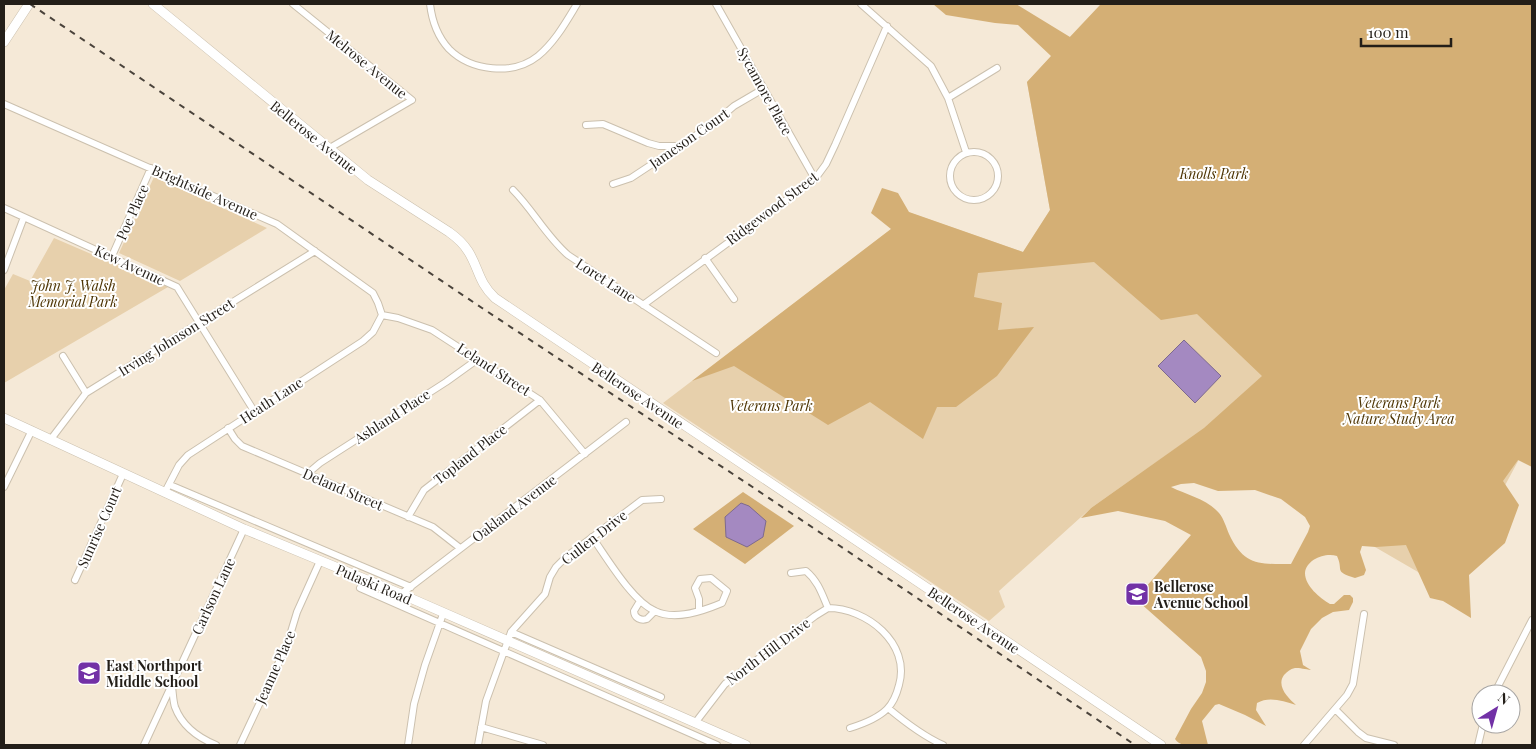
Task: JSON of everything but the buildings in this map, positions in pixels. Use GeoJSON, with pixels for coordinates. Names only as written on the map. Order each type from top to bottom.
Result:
{"type":"FeatureCollection","features":[{"type":"Feature","properties":{"kind":"street"},"geometry":{"type":"LineString","coordinates":[[4,42],[29,4]]}},
{"type":"Feature","properties":{"kind":"street","name":"Bellerose Avenue"},"geometry":{"type":"LineString","coordinates":[[152,4],[368,180],[460,241],[469,252],[486,290],[495,298],[1161,745]]}},
{"type":"Feature","properties":{"kind":"street","name":"Melrose Avenue"},"geometry":{"type":"LineString","coordinates":[[293,4],[412,100],[328,149]]}},
{"type":"Feature","properties":{"kind":"street"},"geometry":{"type":"LineString","coordinates":[[430,4],[434,26],[449,48],[468,61],[495,69],[524,65],[537,57],[551,44],[577,4]]}},
{"type":"Feature","properties":{"kind":"street","name":"Sycamore Place"},"geometry":{"type":"LineString","coordinates":[[716,4],[814,179]]}},
{"type":"Feature","properties":{"kind":"street"},"geometry":{"type":"LineString","coordinates":[[861,4],[931,66],[948,98],[966,152]]}},
{"type":"Feature","properties":{"kind":"street","name":"Ridgewood Street"},"geometry":{"type":"LineString","coordinates":[[643,304],[814,179],[826,164],[835,145],[886,26]]}},
{"type":"Feature","properties":{"kind":"street"},"geometry":{"type":"LineString","coordinates":[[948,98],[997,68]]}},
{"type":"Feature","properties":{"kind":"street","name":"Jameson Court"},"geometry":{"type":"LineString","coordinates":[[614,184],[631,178],[713,124],[734,106],[763,89]]}},
{"type":"Feature","properties":{"kind":"street","name":"Brightside Avenue"},"geometry":{"type":"LineString","coordinates":[[4,104],[277,224],[373,293],[382,315]]}},
{"type":"Feature","properties":{"kind":"street"},"geometry":{"type":"LineString","coordinates":[[586,125],[603,124],[648,143],[659,146],[678,146]]}},
{"type":"Feature","properties":{"kind":"street"},"geometry":{"type":"LineString","coordinates":[[975,151],[983,153],[996,164],[998,180],[995,188],[982,199],[975,200],[960,196],[951,184],[951,168],[954,162],[966,152],[975,151]]}},
{"type":"Feature","properties":{"kind":"street","name":"Poe Place"},"geometry":{"type":"LineString","coordinates":[[112,256],[151,168]]}},
{"type":"Feature","properties":{"kind":"street","name":"Loret Lane"},"geometry":{"type":"LineString","coordinates":[[513,190],[525,202],[563,251],[716,354]]}},
{"type":"Feature","properties":{"kind":"street","name":"Kew Avenue"},"geometry":{"type":"LineString","coordinates":[[4,208],[177,286],[254,411]]}},
{"type":"Feature","properties":{"kind":"street"},"geometry":{"type":"LineString","coordinates":[[4,270],[24,217]]}},
{"type":"Feature","properties":{"kind":"street","name":"Irving Johnson Street"},"geometry":{"type":"LineString","coordinates":[[51,439],[86,393],[315,251]]}},
{"type":"Feature","properties":{"kind":"street"},"geometry":{"type":"LineString","coordinates":[[705,258],[734,299]]}},
{"type":"Feature","properties":{"kind":"street","name":"Leland Street"},"geometry":{"type":"LineString","coordinates":[[382,315],[398,318],[432,330],[540,400],[585,454]]}},
{"type":"Feature","properties":{"kind":"street","name":"Heath Lane"},"geometry":{"type":"LineString","coordinates":[[168,488],[179,465],[188,455],[363,341],[373,332],[382,315]]}},
{"type":"Feature","properties":{"kind":"street"},"geometry":{"type":"LineString","coordinates":[[63,356],[86,393]]}},
{"type":"Feature","properties":{"kind":"street","name":"Ashland Place"},"geometry":{"type":"LineString","coordinates":[[307,474],[320,463],[446,382],[478,359]]}},
{"type":"Feature","properties":{"kind":"street","name":"Topland Place"},"geometry":{"type":"LineString","coordinates":[[408,517],[424,490],[540,400]]}},
{"type":"Feature","properties":{"kind":"street","name":"Pulaski Road"},"geometry":{"type":"LineString","coordinates":[[4,418],[123,474],[168,488],[244,529],[401,594],[746,745]]}},
{"type":"Feature","properties":{"kind":"street","name":"Oakland Avenue"},"geometry":{"type":"LineString","coordinates":[[401,594],[626,422]]}},
{"type":"Feature","properties":{"kind":"street","name":"Deland Street"},"geometry":{"type":"LineString","coordinates":[[228,428],[242,446],[433,526],[460,548]]}},
{"type":"Feature","properties":{"kind":"street"},"geometry":{"type":"LineString","coordinates":[[4,487],[32,430]]}},
{"type":"Feature","properties":{"kind":"street","name":"Sunrise Court"},"geometry":{"type":"LineString","coordinates":[[74,580],[123,474]]}},
{"type":"Feature","properties":{"kind":"street"},"geometry":{"type":"LineString","coordinates":[[168,488],[410,587]]}},
{"type":"Feature","properties":{"kind":"street","name":"Cullen Drive"},"geometry":{"type":"LineString","coordinates":[[478,745],[486,701],[507,641],[511,632],[545,594],[550,577],[556,567],[642,500],[661,499]]}},
{"type":"Feature","properties":{"kind":"street","name":"Carlson Lane"},"geometry":{"type":"LineString","coordinates":[[144,745],[244,529]]}},
{"type":"Feature","properties":{"kind":"street"},"geometry":{"type":"LineString","coordinates":[[592,538],[640,601],[655,612],[669,615],[699,611],[722,603],[727,591],[711,578],[700,579],[694,588],[698,599],[699,611]]}},
{"type":"Feature","properties":{"kind":"street","name":"Jeanne Place"},"geometry":{"type":"LineString","coordinates":[[240,745],[287,646],[297,612],[320,561]]}},
{"type":"Feature","properties":{"kind":"street"},"geometry":{"type":"LineString","coordinates":[[791,573],[806,571],[818,586],[828,608],[841,608],[855,613],[882,630],[892,642],[897,652],[901,673],[898,691],[888,708],[867,723],[850,728]]}},
{"type":"Feature","properties":{"kind":"street"},"geometry":{"type":"LineString","coordinates":[[360,588],[717,745]]}},
{"type":"Feature","properties":{"kind":"street"},"geometry":{"type":"LineString","coordinates":[[640,601],[634,611],[636,617],[647,619],[655,612]]}},
{"type":"Feature","properties":{"kind":"street","name":"North Hill Drive"},"geometry":{"type":"LineString","coordinates":[[695,723],[725,684],[828,608]]}},
{"type":"Feature","properties":{"kind":"street"},"geometry":{"type":"LineString","coordinates":[[408,745],[414,704],[443,614]]}},
{"type":"Feature","properties":{"kind":"street"},"geometry":{"type":"LineString","coordinates":[[1304,745],[1347,695],[1352,684],[1364,614]]}},
{"type":"Feature","properties":{"kind":"street"},"geometry":{"type":"LineString","coordinates":[[1499,684],[1532,620]]}},
{"type":"Feature","properties":{"kind":"street"},"geometry":{"type":"LineString","coordinates":[[511,632],[660,697]]}},
{"type":"Feature","properties":{"kind":"street"},"geometry":{"type":"LineString","coordinates":[[172,686],[175,707],[182,719],[203,740],[216,745]]}},
{"type":"Feature","properties":{"kind":"street"},"geometry":{"type":"LineString","coordinates":[[888,708],[908,725],[929,739],[943,745]]}},
{"type":"Feature","properties":{"kind":"street"},"geometry":{"type":"LineString","coordinates":[[1334,709],[1366,738],[1394,745]]}},
{"type":"Feature","properties":{"kind":"street"},"geometry":{"type":"LineString","coordinates":[[481,727],[542,745]]}},
{"type":"Feature","properties":{"kind":"green space"},"geometry":{"type":"Polygon","coordinates":[[[933,4],[1016,4],[1070,37],[1101,4],[1532,4],[1532,467],[1518,460],[1503,481],[1519,505],[1505,543],[1469,575],[1471,618],[1443,601],[1430,598],[1406,545],[1362,546],[1360,552],[1366,570],[1364,575],[1355,578],[1341,572],[1337,556],[1328,555],[1317,558],[1306,568],[1306,578],[1310,587],[1330,604],[1334,604],[1344,595],[1350,595],[1353,598],[1353,602],[1349,610],[1333,612],[1322,618],[1311,629],[1300,651],[1303,665],[1311,670],[1295,668],[1284,675],[1281,683],[1282,687],[1296,705],[1271,700],[1257,703],[1256,710],[1266,726],[1219,704],[1215,705],[1202,721],[1208,745],[1190,746],[1178,742],[1175,739],[1202,693],[1206,682],[1206,671],[1201,657],[1139,602],[1139,595],[1191,535],[1165,521],[1118,511],[1081,518],[1091,508],[1204,428],[1262,376],[1197,314],[1161,320],[1094,262],[978,273],[974,297],[1002,303],[998,330],[1034,327],[997,376],[956,407],[937,407],[923,439],[870,402],[828,425],[734,366],[692,381],[891,229],[871,213],[882,188],[898,193],[909,212],[1023,252],[1050,210],[1027,82],[1051,56],[1018,25],[946,15],[933,4]],[[1194,483],[1171,487],[1214,508],[1222,518],[1235,544],[1247,558],[1261,563],[1291,564],[1310,526],[1305,517],[1281,499],[1255,490],[1218,491],[1194,483]]]}},
{"type":"Feature","properties":{"kind":"green space"},"geometry":{"type":"Polygon","coordinates":[[[1101,4],[1532,435],[1449,590],[1189,439],[1091,508],[999,591],[1005,607],[989,621],[663,403],[891,229],[908,212],[1023,252],[1050,210],[1027,82],[1101,4]]]}},
{"type":"Feature","properties":{"kind":"green space","name":"John J. Walsh Memorial Park"},"geometry":{"type":"Polygon","coordinates":[[[154,177],[267,228],[180,281],[119,253],[154,177]]]}},
{"type":"Feature","properties":{"kind":"green space","name":"John J. Walsh Memorial Park"},"geometry":{"type":"Polygon","coordinates":[[[54,238],[168,287],[4,383],[4,290],[13,274],[30,281],[54,238]]]}},
{"type":"Feature","properties":{"kind":"green space"},"geometry":{"type":"Polygon","coordinates":[[[743,492],[794,526],[745,564],[693,529],[743,492]]]}},
{"type":"Feature","properties":{"kind":"shaded area"},"geometry":{"type":"Polygon","coordinates":[[[1184,340],[1221,376],[1195,403],[1158,366],[1184,340]]]}},
{"type":"Feature","properties":{"kind":"shaded area"},"geometry":{"type":"Polygon","coordinates":[[[741,503],[749,506],[766,521],[763,537],[747,547],[726,537],[725,517],[741,503]]]}},
{"type":"Feature","properties":{"kind":"railway"},"geometry":{"type":"LineString","coordinates":[[30,4],[1135,745]]}},
{"type":"Feature","properties":{"kind":"place","name":"Bellerose Avenue School"},"geometry":{"type":"Point","coordinates":[1137,594]}},
{"type":"Feature","properties":{"kind":"place","name":"East Northport Middle School"},"geometry":{"type":"Point","coordinates":[89,673]}},
{"type":"Feature","properties":{"kind":"park label","name":"Knolls Park"},"geometry":{"type":"Point","coordinates":[1214,173]}},
{"type":"Feature","properties":{"kind":"park label","name":"Veterans Park"},"geometry":{"type":"Point","coordinates":[771,405]}},
{"type":"Feature","properties":{"kind":"park label","name":"Veterans Park Nature Study Area"},"geometry":{"type":"Point","coordinates":[1399,410]}}]}
